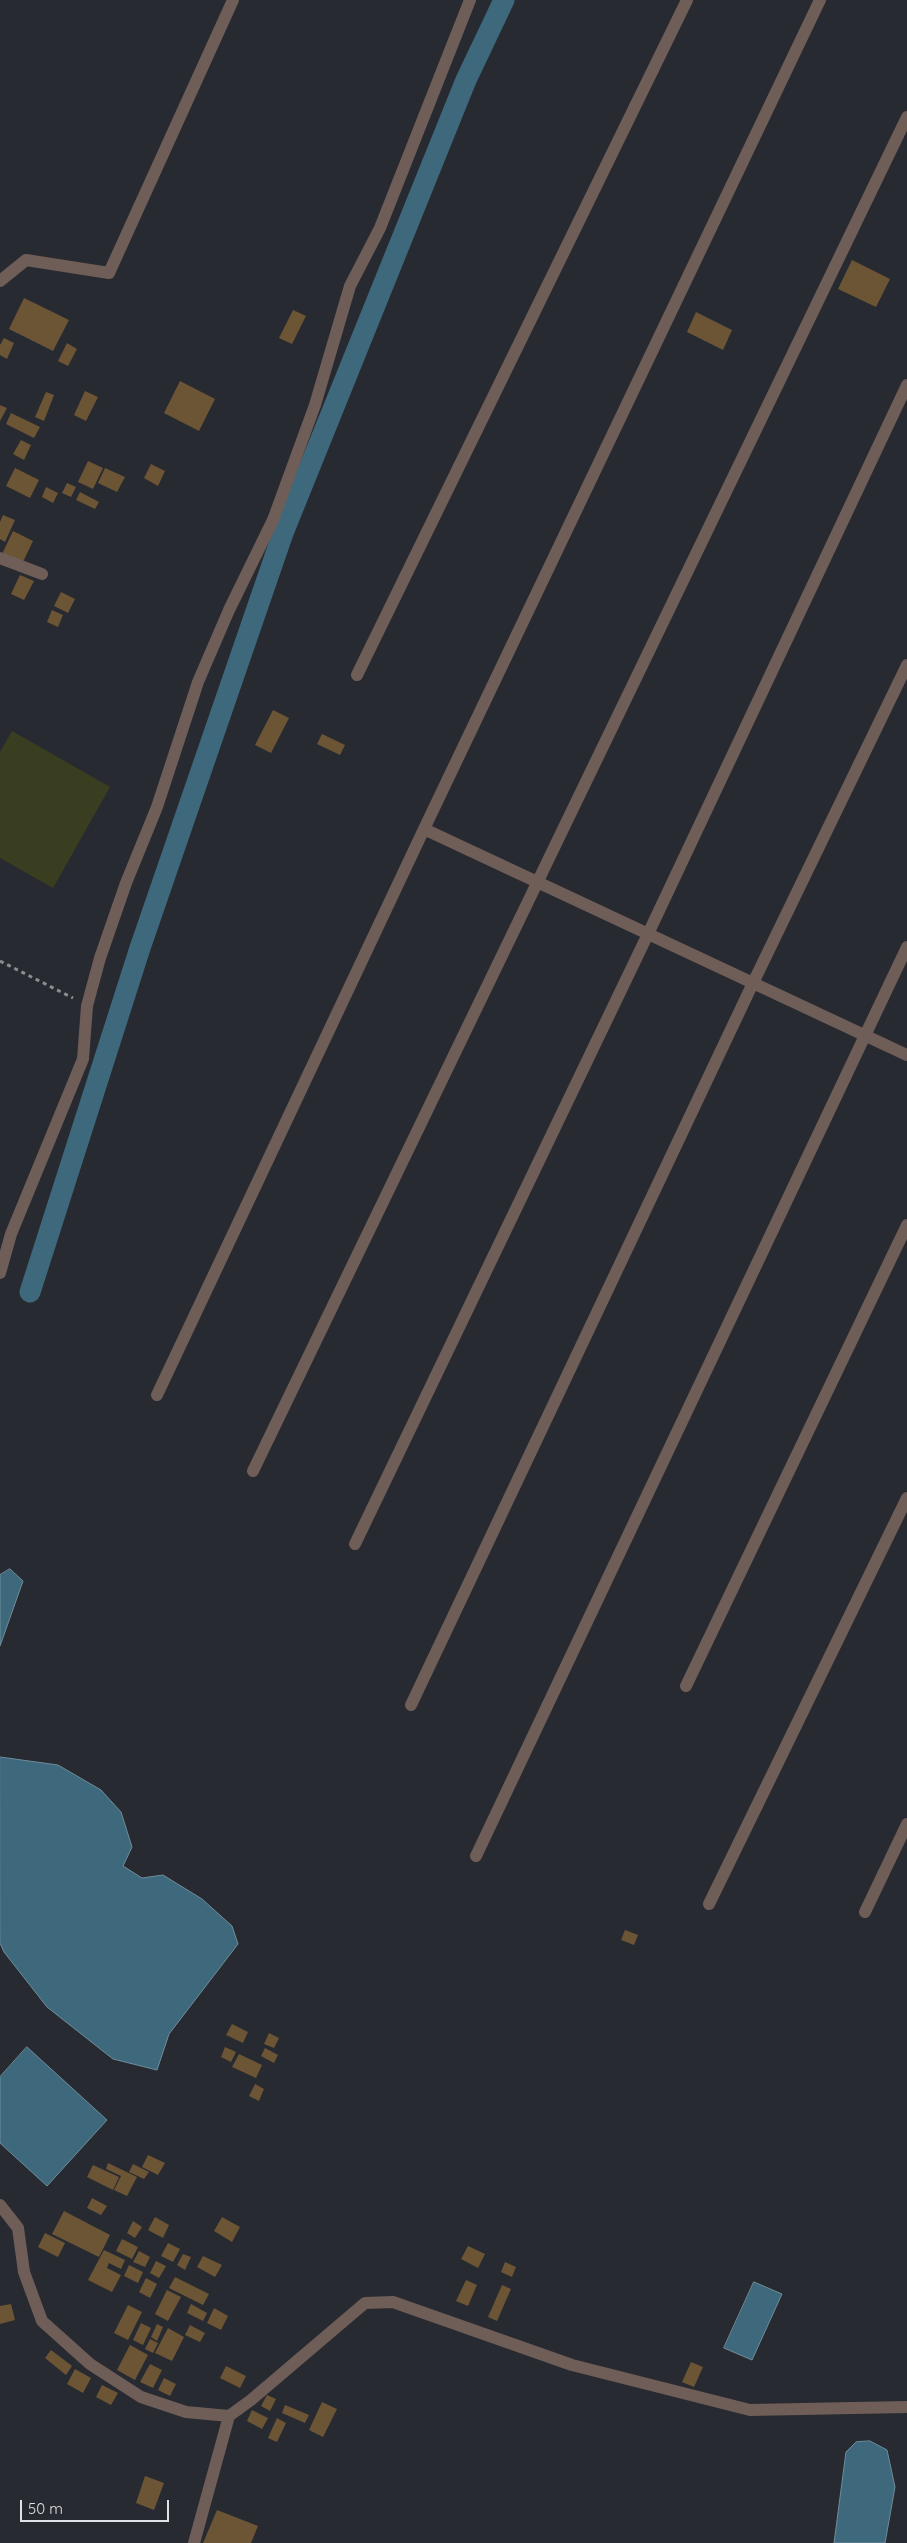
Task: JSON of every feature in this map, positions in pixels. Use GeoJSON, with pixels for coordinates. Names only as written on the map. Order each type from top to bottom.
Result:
{"type":"FeatureCollection","features":[{"type":"Feature","properties":{"kind":"street"},"geometry":{"type":"LineString","coordinates":[[0,281],[26,260],[108,273],[233,0]]}},
{"type":"Feature","properties":{"kind":"street"},"geometry":{"type":"LineString","coordinates":[[0,1272],[5,1232],[83,1058],[87,1006],[116,911],[157,807],[198,682],[229,610],[273,520],[315,405],[350,286],[380,228],[470,0]]}},
{"type":"Feature","properties":{"kind":"street"},"geometry":{"type":"LineString","coordinates":[[357,675],[687,0]]}},
{"type":"Feature","properties":{"kind":"street"},"geometry":{"type":"LineString","coordinates":[[157,1395],[424,829],[820,0]]}},
{"type":"Feature","properties":{"kind":"street"},"geometry":{"type":"LineString","coordinates":[[253,1471],[907,117]]}},
{"type":"Feature","properties":{"kind":"street"},"geometry":{"type":"LineString","coordinates":[[355,1544],[648,934],[907,385]]}},
{"type":"Feature","properties":{"kind":"street"},"geometry":{"type":"LineString","coordinates":[[0,558],[6,562],[42,574]]}},
{"type":"Feature","properties":{"kind":"street"},"geometry":{"type":"LineString","coordinates":[[411,1705],[753,983],[907,665]]}},
{"type":"Feature","properties":{"kind":"street"},"geometry":{"type":"LineString","coordinates":[[424,829],[907,1055]]}},
{"type":"Feature","properties":{"kind":"street"},"geometry":{"type":"LineString","coordinates":[[476,1856],[907,946]]}},
{"type":"Feature","properties":{"kind":"street"},"geometry":{"type":"LineString","coordinates":[[686,1686],[907,1225]]}},
{"type":"Feature","properties":{"kind":"street"},"geometry":{"type":"LineString","coordinates":[[709,1904],[907,1498]]}},
{"type":"Feature","properties":{"kind":"street"},"geometry":{"type":"LineString","coordinates":[[865,1912],[907,1824]]}},
{"type":"Feature","properties":{"kind":"street"},"geometry":{"type":"LineString","coordinates":[[0,2205],[18,2228],[24,2272],[42,2321],[90,2364],[141,2397],[186,2412],[229,2416]]}},
{"type":"Feature","properties":{"kind":"street"},"geometry":{"type":"LineString","coordinates":[[194,2543],[229,2416],[251,2400],[365,2303],[393,2302],[572,2365],[750,2410],[907,2407]]}},
{"type":"Feature","properties":{"kind":"path"},"geometry":{"type":"LineString","coordinates":[[0,960],[87,1006]]}},
{"type":"Feature","properties":{"kind":"green space"},"geometry":{"type":"Polygon","coordinates":[[[12,731],[110,787],[53,888],[0,858],[0,752],[12,731]]]}},
{"type":"Feature","properties":{"kind":"water"},"geometry":{"type":"Polygon","coordinates":[[[10,1569],[23,1581],[0,1646],[0,1575],[10,1569]]]}},
{"type":"Feature","properties":{"kind":"water"},"geometry":{"type":"Polygon","coordinates":[[[0,1757],[58,1765],[101,1790],[121,1812],[132,1847],[123,1866],[142,1878],[163,1875],[202,1899],[232,1926],[238,1944],[169,2034],[157,2070],[113,2059],[47,2007],[4,1952],[0,1943],[0,1757]]]}},
{"type":"Feature","properties":{"kind":"water"},"geometry":{"type":"Polygon","coordinates":[[[27,2047],[107,2120],[47,2186],[0,2143],[0,2077],[27,2047]]]}},
{"type":"Feature","properties":{"kind":"water"},"geometry":{"type":"Polygon","coordinates":[[[754,2282],[782,2294],[752,2360],[724,2348],[754,2282]]]}},
{"type":"Feature","properties":{"kind":"water"},"geometry":{"type":"Polygon","coordinates":[[[870,2441],[887,2450],[895,2487],[885,2543],[834,2543],[846,2452],[856,2442],[870,2441]]]}},
{"type":"Feature","properties":{"kind":"building"},"geometry":{"type":"Polygon","coordinates":[[[852,260],[890,279],[876,307],[838,289],[852,260]]]}},
{"type":"Feature","properties":{"kind":"building"},"geometry":{"type":"Polygon","coordinates":[[[24,298],[69,320],[53,351],[9,329],[24,298]]]}},
{"type":"Feature","properties":{"kind":"building"},"geometry":{"type":"Polygon","coordinates":[[[293,310],[306,316],[292,344],[279,338],[293,310]]]}},
{"type":"Feature","properties":{"kind":"building"},"geometry":{"type":"Polygon","coordinates":[[[696,312],[732,330],[723,350],[687,332],[696,312]]]}},
{"type":"Feature","properties":{"kind":"building"},"geometry":{"type":"Polygon","coordinates":[[[4,338],[14,343],[7,359],[0,355],[0,345],[4,338]]]}},
{"type":"Feature","properties":{"kind":"building"},"geometry":{"type":"Polygon","coordinates":[[[67,343],[77,349],[68,366],[58,361],[67,343]]]}},
{"type":"Feature","properties":{"kind":"building"},"geometry":{"type":"Polygon","coordinates":[[[180,381],[215,399],[199,431],[164,413],[180,381]]]}},
{"type":"Feature","properties":{"kind":"building"},"geometry":{"type":"Polygon","coordinates":[[[85,391],[98,397],[86,421],[74,415],[85,391]]]}},
{"type":"Feature","properties":{"kind":"building"},"geometry":{"type":"Polygon","coordinates":[[[46,392],[54,395],[44,421],[35,417],[46,392]]]}},
{"type":"Feature","properties":{"kind":"building"},"geometry":{"type":"Polygon","coordinates":[[[0,405],[7,408],[0,421],[0,405]]]}},
{"type":"Feature","properties":{"kind":"building"},"geometry":{"type":"Polygon","coordinates":[[[11,413],[40,427],[34,438],[6,424],[11,413]]]}},
{"type":"Feature","properties":{"kind":"building"},"geometry":{"type":"Polygon","coordinates":[[[21,440],[31,445],[24,460],[13,454],[21,440]]]}},
{"type":"Feature","properties":{"kind":"building"},"geometry":{"type":"Polygon","coordinates":[[[88,461],[103,468],[93,489],[78,482],[88,461]]]}},
{"type":"Feature","properties":{"kind":"building"},"geometry":{"type":"Polygon","coordinates":[[[151,464],[165,471],[158,486],[144,478],[151,464]]]}},
{"type":"Feature","properties":{"kind":"building"},"geometry":{"type":"Polygon","coordinates":[[[15,468],[39,480],[30,498],[6,486],[15,468]]]}},
{"type":"Feature","properties":{"kind":"building"},"geometry":{"type":"Polygon","coordinates":[[[105,468],[125,477],[117,492],[98,483],[105,468]]]}},
{"type":"Feature","properties":{"kind":"building"},"geometry":{"type":"Polygon","coordinates":[[[67,483],[76,487],[71,497],[62,493],[67,483]]]}},
{"type":"Feature","properties":{"kind":"building"},"geometry":{"type":"Polygon","coordinates":[[[46,487],[58,493],[53,503],[42,497],[46,487]]]}},
{"type":"Feature","properties":{"kind":"building"},"geometry":{"type":"Polygon","coordinates":[[[80,492],[99,502],[95,509],[76,500],[80,492]]]}},
{"type":"Feature","properties":{"kind":"building"},"geometry":{"type":"Polygon","coordinates":[[[3,515],[15,520],[5,542],[0,539],[0,522],[3,515]]]}},
{"type":"Feature","properties":{"kind":"building"},"geometry":{"type":"Polygon","coordinates":[[[13,531],[33,541],[22,564],[2,554],[13,531]]]}},
{"type":"Feature","properties":{"kind":"building"},"geometry":{"type":"Polygon","coordinates":[[[20,575],[34,581],[24,600],[11,594],[20,575]]]}},
{"type":"Feature","properties":{"kind":"building"},"geometry":{"type":"Polygon","coordinates":[[[61,592],[75,599],[68,613],[54,606],[61,592]]]}},
{"type":"Feature","properties":{"kind":"building"},"geometry":{"type":"Polygon","coordinates":[[[52,610],[63,615],[58,627],[47,622],[52,610]]]}},
{"type":"Feature","properties":{"kind":"building"},"geometry":{"type":"Polygon","coordinates":[[[273,710],[289,718],[271,753],[255,745],[273,710]]]}},
{"type":"Feature","properties":{"kind":"building"},"geometry":{"type":"Polygon","coordinates":[[[322,734],[345,745],[340,755],[317,744],[322,734]]]}},
{"type":"Feature","properties":{"kind":"building"},"geometry":{"type":"Polygon","coordinates":[[[625,1930],[638,1935],[634,1945],[621,1940],[625,1930]]]}},
{"type":"Feature","properties":{"kind":"building"},"geometry":{"type":"Polygon","coordinates":[[[232,2024],[248,2032],[243,2043],[226,2035],[232,2024]]]}},
{"type":"Feature","properties":{"kind":"building"},"geometry":{"type":"Polygon","coordinates":[[[269,2033],[279,2038],[274,2048],[264,2044],[269,2033]]]}},
{"type":"Feature","properties":{"kind":"building"},"geometry":{"type":"Polygon","coordinates":[[[225,2047],[236,2052],[231,2062],[221,2057],[225,2047]]]}},
{"type":"Feature","properties":{"kind":"building"},"geometry":{"type":"Polygon","coordinates":[[[265,2048],[278,2055],[274,2063],[261,2056],[265,2048]]]}},
{"type":"Feature","properties":{"kind":"building"},"geometry":{"type":"Polygon","coordinates":[[[239,2054],[262,2065],[256,2078],[232,2067],[239,2054]]]}},
{"type":"Feature","properties":{"kind":"building"},"geometry":{"type":"Polygon","coordinates":[[[255,2084],[264,2089],[259,2101],[249,2096],[255,2084]]]}},
{"type":"Feature","properties":{"kind":"building"},"geometry":{"type":"Polygon","coordinates":[[[148,2155],[165,2163],[158,2175],[142,2167],[148,2155]]]}},
{"type":"Feature","properties":{"kind":"building"},"geometry":{"type":"Polygon","coordinates":[[[108,2163],[137,2177],[127,2196],[114,2190],[121,2176],[106,2169],[108,2163]]]}},
{"type":"Feature","properties":{"kind":"building"},"geometry":{"type":"Polygon","coordinates":[[[133,2164],[149,2172],[144,2179],[129,2172],[133,2164]]]}},
{"type":"Feature","properties":{"kind":"building"},"geometry":{"type":"Polygon","coordinates":[[[93,2165],[119,2177],[113,2190],[87,2177],[93,2165]]]}},
{"type":"Feature","properties":{"kind":"building"},"geometry":{"type":"Polygon","coordinates":[[[92,2198],[107,2206],[101,2215],[87,2208],[92,2198]]]}},
{"type":"Feature","properties":{"kind":"building"},"geometry":{"type":"Polygon","coordinates":[[[64,2211],[110,2235],[99,2257],[52,2234],[64,2211]]]}},
{"type":"Feature","properties":{"kind":"building"},"geometry":{"type":"Polygon","coordinates":[[[155,2217],[169,2225],[163,2238],[148,2230],[155,2217]]]}},
{"type":"Feature","properties":{"kind":"building"},"geometry":{"type":"Polygon","coordinates":[[[222,2217],[240,2227],[232,2242],[214,2231],[222,2217]]]}},
{"type":"Feature","properties":{"kind":"building"},"geometry":{"type":"Polygon","coordinates":[[[133,2221],[142,2227],[135,2238],[127,2233],[133,2221]]]}},
{"type":"Feature","properties":{"kind":"building"},"geometry":{"type":"Polygon","coordinates":[[[45,2233],[65,2243],[58,2257],[38,2247],[45,2233]]]}},
{"type":"Feature","properties":{"kind":"building"},"geometry":{"type":"Polygon","coordinates":[[[122,2239],[138,2247],[132,2259],[116,2251],[122,2239]]]}},
{"type":"Feature","properties":{"kind":"building"},"geometry":{"type":"Polygon","coordinates":[[[168,2243],[180,2249],[173,2262],[161,2256],[168,2243]]]}},
{"type":"Feature","properties":{"kind":"building"},"geometry":{"type":"Polygon","coordinates":[[[468,2246],[485,2254],[478,2268],[461,2259],[468,2246]]]}},
{"type":"Feature","properties":{"kind":"building"},"geometry":{"type":"Polygon","coordinates":[[[104,2250],[125,2260],[121,2269],[109,2263],[107,2268],[121,2275],[112,2292],[88,2280],[104,2250]]]}},
{"type":"Feature","properties":{"kind":"building"},"geometry":{"type":"Polygon","coordinates":[[[139,2251],[150,2257],[145,2267],[133,2262],[139,2251]]]}},
{"type":"Feature","properties":{"kind":"building"},"geometry":{"type":"Polygon","coordinates":[[[183,2254],[191,2257],[185,2270],[177,2265],[183,2254]]]}},
{"type":"Feature","properties":{"kind":"building"},"geometry":{"type":"Polygon","coordinates":[[[203,2256],[222,2265],[215,2277],[197,2267],[203,2256]]]}},
{"type":"Feature","properties":{"kind":"building"},"geometry":{"type":"Polygon","coordinates":[[[156,2261],[166,2266],[159,2278],[150,2273],[156,2261]]]}},
{"type":"Feature","properties":{"kind":"building"},"geometry":{"type":"Polygon","coordinates":[[[505,2262],[516,2267],[512,2277],[501,2272],[505,2262]]]}},
{"type":"Feature","properties":{"kind":"building"},"geometry":{"type":"Polygon","coordinates":[[[129,2265],[143,2272],[138,2283],[124,2276],[129,2265]]]}},
{"type":"Feature","properties":{"kind":"building"},"geometry":{"type":"Polygon","coordinates":[[[175,2277],[209,2294],[203,2305],[169,2288],[175,2277]]]}},
{"type":"Feature","properties":{"kind":"building"},"geometry":{"type":"Polygon","coordinates":[[[146,2278],[157,2284],[150,2298],[139,2292],[146,2278]]]}},
{"type":"Feature","properties":{"kind":"building"},"geometry":{"type":"Polygon","coordinates":[[[466,2280],[477,2285],[468,2306],[456,2301],[466,2280]]]}},
{"type":"Feature","properties":{"kind":"building"},"geometry":{"type":"Polygon","coordinates":[[[502,2285],[511,2289],[497,2321],[488,2317],[502,2285]]]}},
{"type":"Feature","properties":{"kind":"building"},"geometry":{"type":"Polygon","coordinates":[[[167,2290],[181,2297],[168,2321],[155,2314],[167,2290]]]}},
{"type":"Feature","properties":{"kind":"building"},"geometry":{"type":"Polygon","coordinates":[[[11,2304],[15,2320],[0,2324],[0,2306],[11,2304]]]}},
{"type":"Feature","properties":{"kind":"building"},"geometry":{"type":"Polygon","coordinates":[[[191,2304],[207,2313],[203,2321],[187,2313],[191,2304]]]}},
{"type":"Feature","properties":{"kind":"building"},"geometry":{"type":"Polygon","coordinates":[[[128,2305],[142,2312],[128,2340],[114,2333],[128,2305]]]}},
{"type":"Feature","properties":{"kind":"building"},"geometry":{"type":"Polygon","coordinates":[[[214,2308],[228,2316],[221,2330],[207,2323],[214,2308]]]}},
{"type":"Feature","properties":{"kind":"building"},"geometry":{"type":"Polygon","coordinates":[[[141,2323],[151,2328],[143,2345],[133,2340],[141,2323]]]}},
{"type":"Feature","properties":{"kind":"building"},"geometry":{"type":"Polygon","coordinates":[[[157,2324],[163,2327],[157,2341],[151,2337],[157,2324]]]}},
{"type":"Feature","properties":{"kind":"building"},"geometry":{"type":"Polygon","coordinates":[[[190,2325],[205,2333],[200,2342],[185,2335],[190,2325]]]}},
{"type":"Feature","properties":{"kind":"building"},"geometry":{"type":"Polygon","coordinates":[[[168,2328],[184,2337],[172,2361],[155,2353],[168,2328]]]}},
{"type":"Feature","properties":{"kind":"building"},"geometry":{"type":"Polygon","coordinates":[[[150,2339],[158,2343],[153,2353],[145,2349],[150,2339]]]}},
{"type":"Feature","properties":{"kind":"building"},"geometry":{"type":"Polygon","coordinates":[[[130,2345],[148,2355],[135,2380],[117,2370],[130,2345]]]}},
{"type":"Feature","properties":{"kind":"building"},"geometry":{"type":"Polygon","coordinates":[[[51,2350],[72,2366],[66,2375],[45,2358],[51,2350]]]}},
{"type":"Feature","properties":{"kind":"building"},"geometry":{"type":"Polygon","coordinates":[[[691,2362],[703,2367],[694,2387],[682,2382],[691,2362]]]}},
{"type":"Feature","properties":{"kind":"building"},"geometry":{"type":"Polygon","coordinates":[[[150,2364],[162,2370],[153,2388],[140,2382],[150,2364]]]}},
{"type":"Feature","properties":{"kind":"building"},"geometry":{"type":"Polygon","coordinates":[[[226,2366],[246,2376],[240,2388],[220,2378],[226,2366]]]}},
{"type":"Feature","properties":{"kind":"building"},"geometry":{"type":"Polygon","coordinates":[[[75,2369],[91,2378],[83,2393],[67,2384],[75,2369]]]}},
{"type":"Feature","properties":{"kind":"building"},"geometry":{"type":"Polygon","coordinates":[[[164,2378],[176,2384],[170,2396],[158,2390],[164,2378]]]}},
{"type":"Feature","properties":{"kind":"building"},"geometry":{"type":"Polygon","coordinates":[[[102,2385],[118,2393],[111,2405],[96,2397],[102,2385]]]}},
{"type":"Feature","properties":{"kind":"building"},"geometry":{"type":"Polygon","coordinates":[[[267,2395],[276,2399],[270,2411],[261,2406],[267,2395]]]}},
{"type":"Feature","properties":{"kind":"building"},"geometry":{"type":"Polygon","coordinates":[[[322,2402],[337,2409],[323,2437],[309,2430],[322,2402]]]}},
{"type":"Feature","properties":{"kind":"building"},"geometry":{"type":"Polygon","coordinates":[[[285,2405],[309,2415],[305,2423],[282,2413],[285,2405]]]}},
{"type":"Feature","properties":{"kind":"building"},"geometry":{"type":"Polygon","coordinates":[[[252,2410],[268,2418],[262,2429],[247,2421],[252,2410]]]}},
{"type":"Feature","properties":{"kind":"building"},"geometry":{"type":"Polygon","coordinates":[[[277,2418],[286,2423],[277,2442],[268,2438],[277,2418]]]}},
{"type":"Feature","properties":{"kind":"building"},"geometry":{"type":"Polygon","coordinates":[[[145,2476],[164,2483],[154,2510],[136,2503],[145,2476]]]}},
{"type":"Feature","properties":{"kind":"building"},"geometry":{"type":"Polygon","coordinates":[[[217,2510],[258,2526],[251,2543],[203,2543],[217,2510]]]}},
{"type":"Feature","properties":{"kind":"waterway"},"geometry":{"type":"LineString","coordinates":[[30,1292],[140,948],[283,533],[466,80],[504,0]]}}]}
